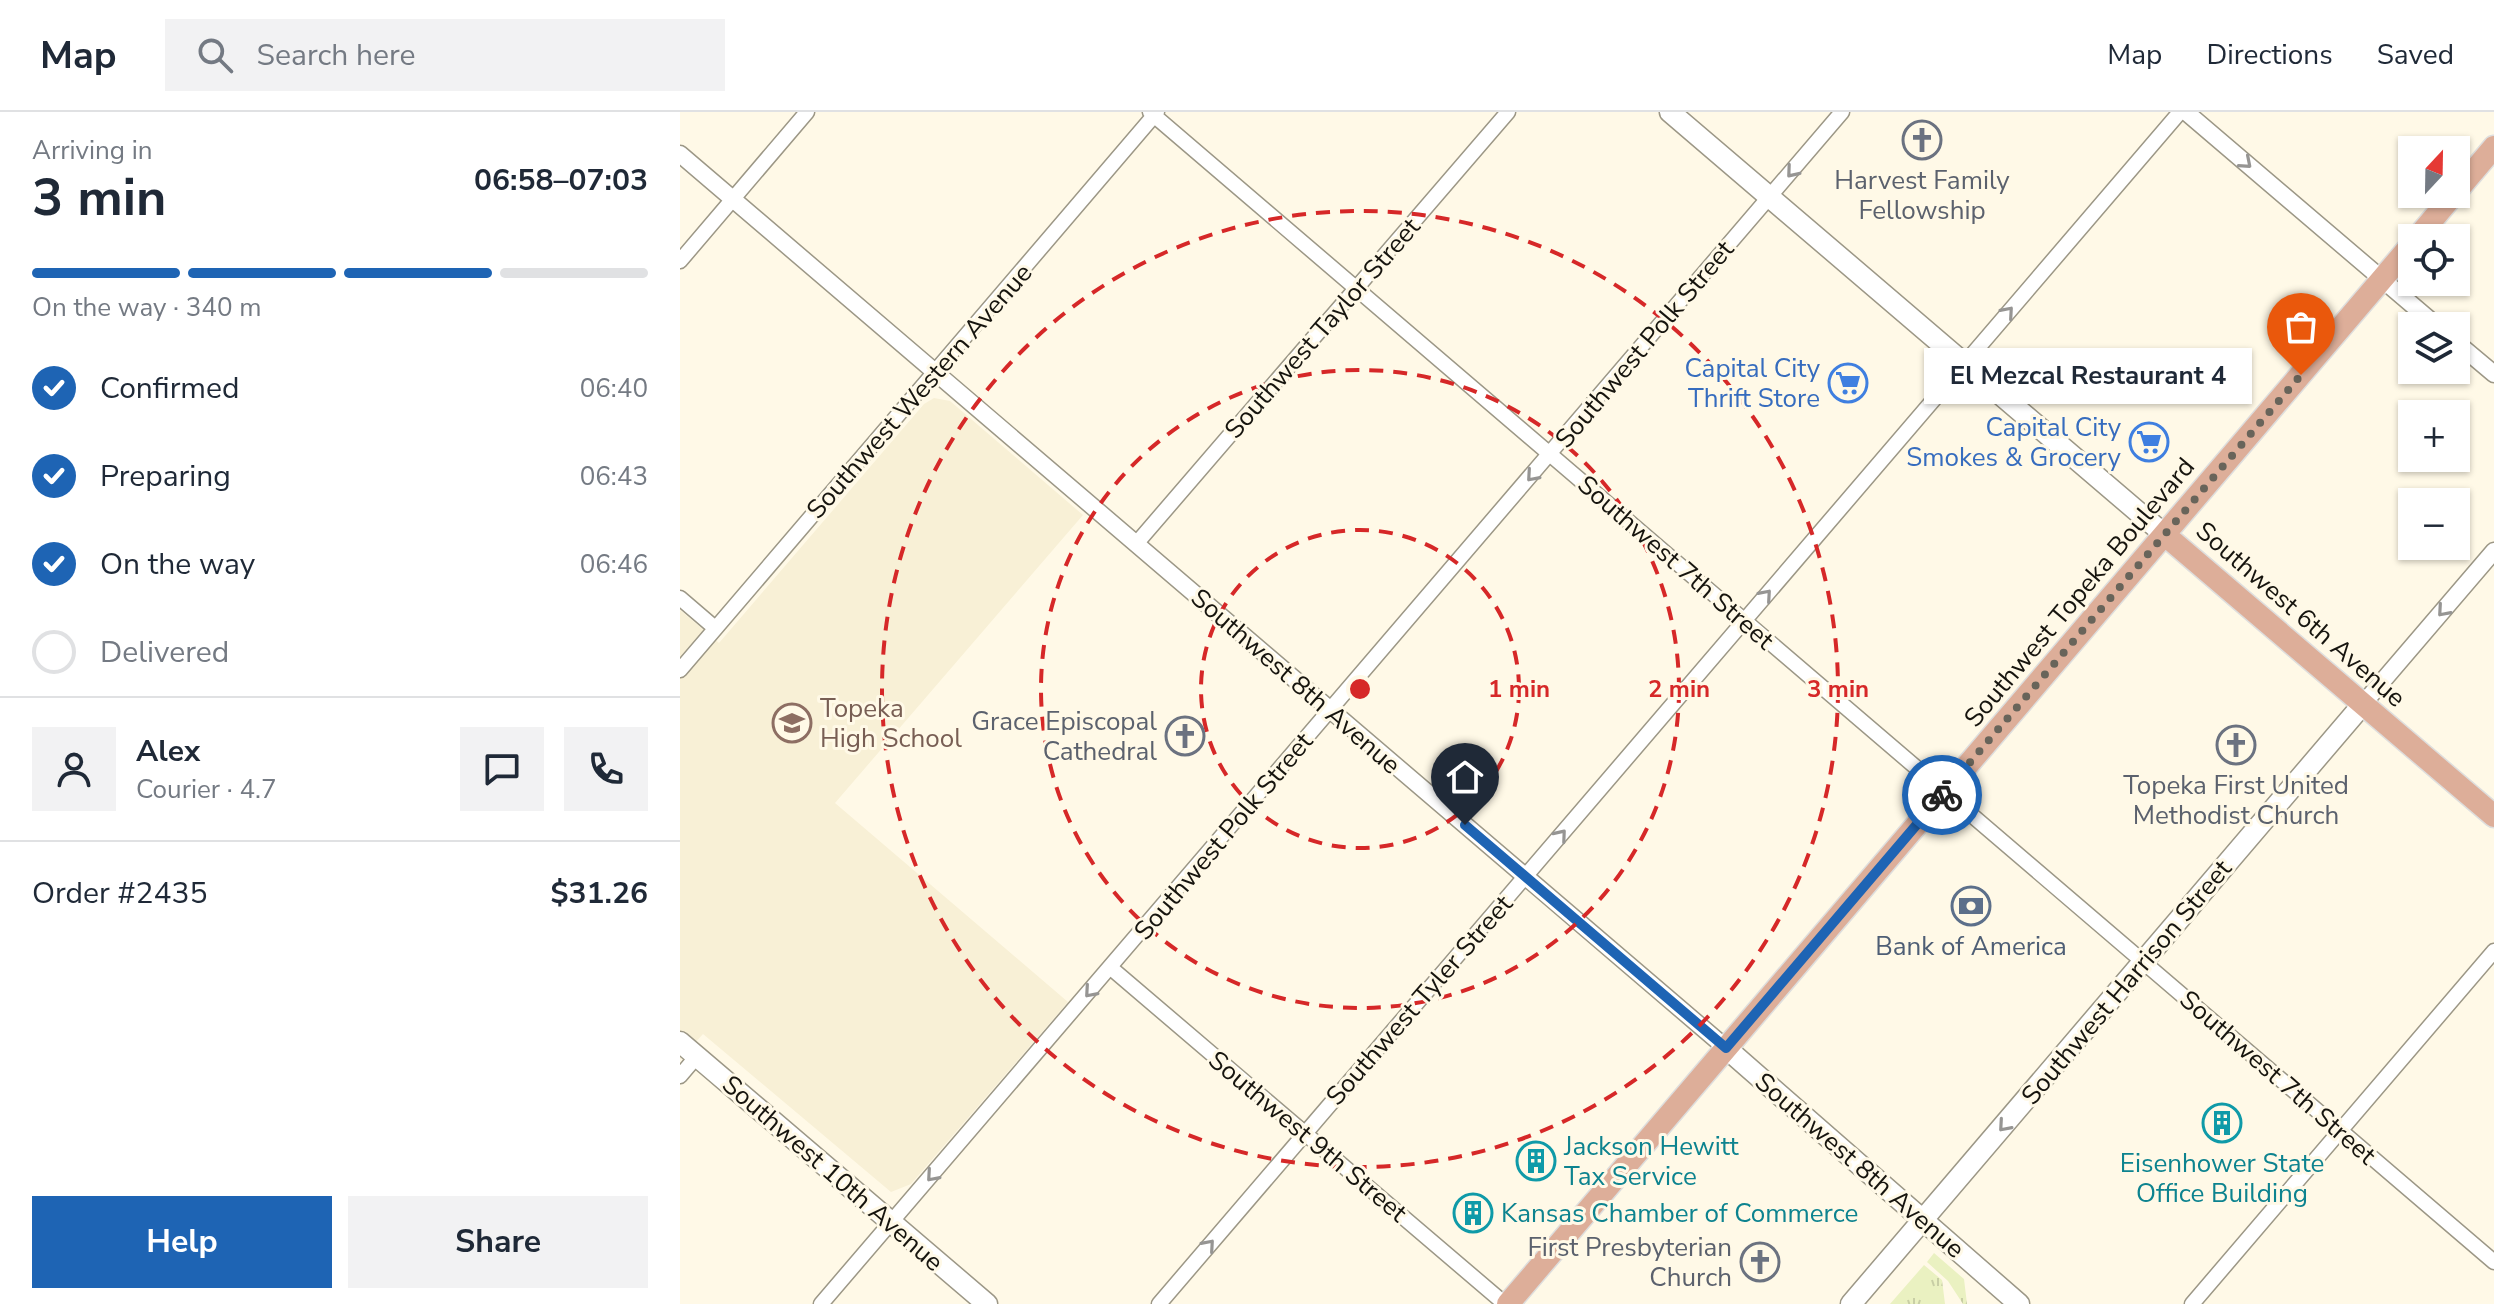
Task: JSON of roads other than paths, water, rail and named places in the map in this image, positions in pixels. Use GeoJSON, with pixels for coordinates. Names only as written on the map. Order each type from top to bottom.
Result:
{"type":"FeatureCollection","features":[{"type":"Feature","properties":{"kind":"main road","name":"Southwest 6th Avenue"},"geometry":{"type":"LineString","coordinates":[[1670,112],[2494,816]]}},
{"type":"Feature","properties":{"kind":"main road"},"geometry":{"type":"LineString","coordinates":[[2470,175],[2494,147]]}},
{"type":"Feature","properties":{"kind":"main road"},"geometry":{"type":"LineString","coordinates":[[2429,224],[2442,208]]}},
{"type":"Feature","properties":{"kind":"main road","name":"Southwest Topeka Boulevard"},"geometry":{"type":"LineString","coordinates":[[1507,1304],[2398,260]]}},
{"type":"Feature","properties":{"kind":"main road","name":"Southwest Harrison Street"},"geometry":{"type":"LineString","coordinates":[[1851,1304],[2363,704]]}},
{"type":"Feature","properties":{"kind":"main road","name":"Southwest 10th Avenue"},"geometry":{"type":"LineString","coordinates":[[680,1042],[987,1304]]}},
{"type":"Feature","properties":{"kind":"main road","name":"Southwest 8th Avenue"},"geometry":{"type":"LineString","coordinates":[[1726,1048],[2019,1304]]}},
{"type":"Feature","properties":{"kind":"street"},"geometry":{"type":"LineString","coordinates":[[680,261],[807,112]]}},
{"type":"Feature","properties":{"kind":"street","name":"Southwest Taylor Street"},"geometry":{"type":"LineString","coordinates":[[1136,544],[1508,112]]}},
{"type":"Feature","properties":{"kind":"street","name":"Southwest Polk Street"},"geometry":{"type":"LineString","coordinates":[[821,1304],[1842,112]]}},
{"type":"Feature","properties":{"kind":"street","name":"Southwest Tyler Street"},"geometry":{"type":"LineString","coordinates":[[1159,1304],[2180,112]]}},
{"type":"Feature","properties":{"kind":"street"},"geometry":{"type":"LineString","coordinates":[[2186,112],[2421,312]]}},
{"type":"Feature","properties":{"kind":"street","name":"Southwest 7th Street"},"geometry":{"type":"LineString","coordinates":[[1154,113],[2494,1262]]}},
{"type":"Feature","properties":{"kind":"street","name":"Southwest Western Avenue"},"geometry":{"type":"LineString","coordinates":[[680,670],[1154,113]]}},
{"type":"Feature","properties":{"kind":"street","name":"Southwest 8th Avenue"},"geometry":{"type":"LineString","coordinates":[[680,154],[1726,1048]]}},
{"type":"Feature","properties":{"kind":"street"},"geometry":{"type":"LineString","coordinates":[[2470,354],[2494,374]]}},
{"type":"Feature","properties":{"kind":"street","name":"Southwest Harrison Street"},"geometry":{"type":"LineString","coordinates":[[2363,704],[2494,551]]}},
{"type":"Feature","properties":{"kind":"street"},"geometry":{"type":"LineString","coordinates":[[680,598],[715,628]]}},
{"type":"Feature","properties":{"kind":"street"},"geometry":{"type":"LineString","coordinates":[[2192,1304],[2494,951]]}},
{"type":"Feature","properties":{"kind":"street","name":"Southwest 9th Street"},"geometry":{"type":"LineString","coordinates":[[1111,968],[1507,1304]]}},
{"type":"Feature","properties":{"kind":"street"},"geometry":{"type":"LineString","coordinates":[[680,1076],[697,1056]]}},
{"type":"Feature","properties":{"kind":"place","name":"Harvest Family Fellowship"},"geometry":{"type":"Point","coordinates":[1922,140]}},
{"type":"Feature","properties":{"kind":"place","name":"El Mezcal Restaurant 4"},"geometry":{"type":"Point","coordinates":[2301,375]}},
{"type":"Feature","properties":{"kind":"place","name":"Capital City Thrift Store"},"geometry":{"type":"Point","coordinates":[1848,383]}},
{"type":"Feature","properties":{"kind":"place","name":"Capital City Smokes & Grocery"},"geometry":{"type":"Point","coordinates":[2149,442]}},
{"type":"Feature","properties":{"kind":"place","name":"Topeka High School"},"geometry":{"type":"Point","coordinates":[792,723]}},
{"type":"Feature","properties":{"kind":"place","name":"Grace Episcopal Cathedral"},"geometry":{"type":"Point","coordinates":[1185,736]}},
{"type":"Feature","properties":{"kind":"place","name":"Topeka First United Methodist Church"},"geometry":{"type":"Point","coordinates":[2236,745]}},
{"type":"Feature","properties":{"kind":"place","name":"Bank of America"},"geometry":{"type":"Point","coordinates":[1971,906]}},
{"type":"Feature","properties":{"kind":"place","name":"Eisenhower State Office Building"},"geometry":{"type":"Point","coordinates":[2222,1123]}},
{"type":"Feature","properties":{"kind":"place","name":"Jackson Hewitt Tax Service"},"geometry":{"type":"Point","coordinates":[1536,1161]}},
{"type":"Feature","properties":{"kind":"place","name":"Kansas Chamber of Commerce"},"geometry":{"type":"Point","coordinates":[1473,1213]}},
{"type":"Feature","properties":{"kind":"place","name":"First Presbyterian Church"},"geometry":{"type":"Point","coordinates":[1760,1262]}}]}
